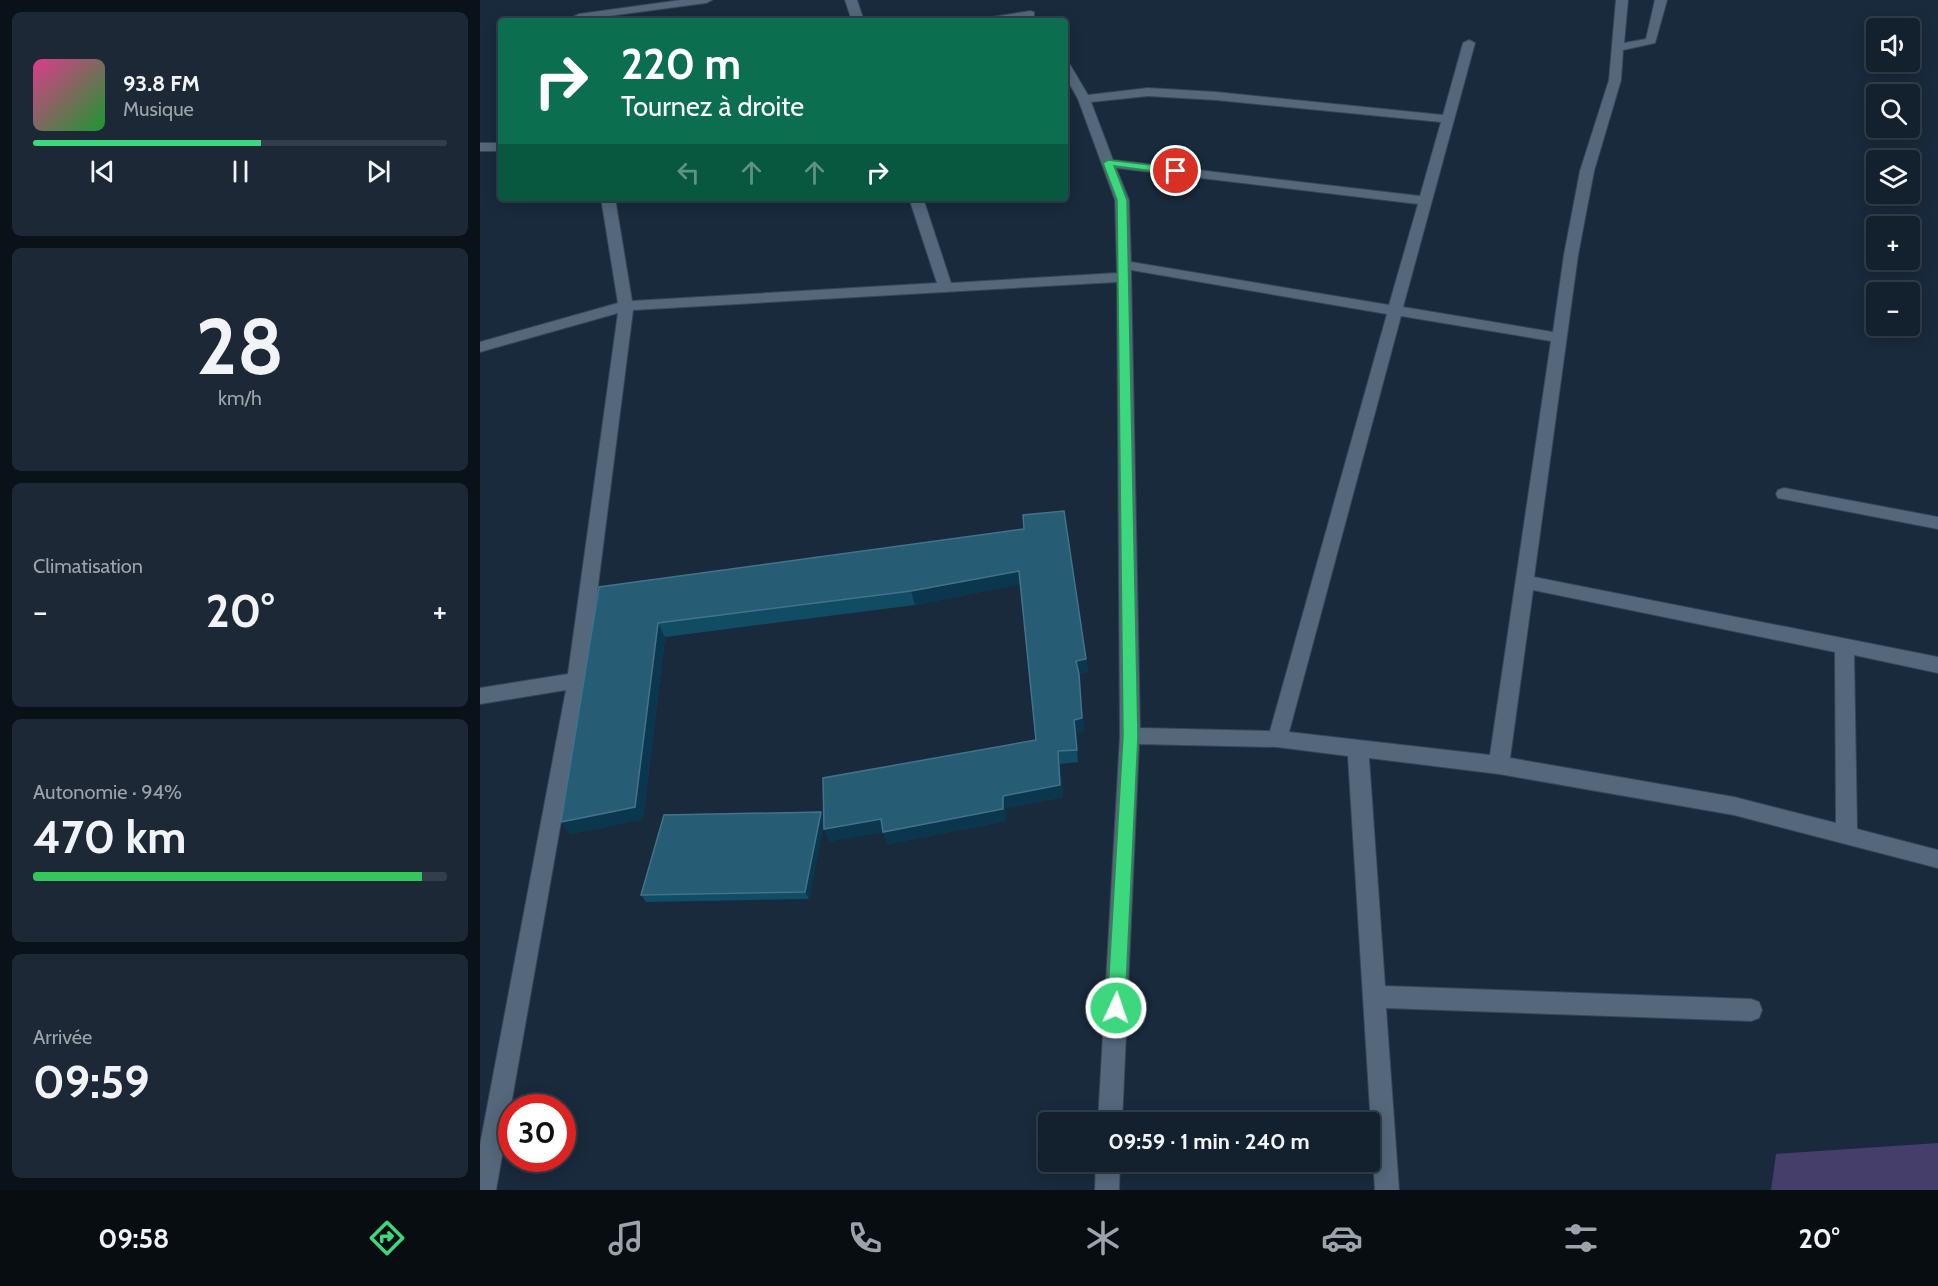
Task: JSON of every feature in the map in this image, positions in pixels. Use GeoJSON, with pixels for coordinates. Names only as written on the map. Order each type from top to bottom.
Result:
{"type":"FeatureCollection","features":[{"type":"Feature","properties":{"kind":"street"},"geometry":{"type":"LineString","coordinates":[[578,16],[706,0]]}},
{"type":"Feature","properties":{"kind":"street"},"geometry":{"type":"LineString","coordinates":[[851,0],[857,18]]}},
{"type":"Feature","properties":{"kind":"street"},"geometry":{"type":"LineString","coordinates":[[1024,0],[1031,18]]}},
{"type":"Feature","properties":{"kind":"street"},"geometry":{"type":"LineString","coordinates":[[1500,765],[1571,255],[1587,171],[1615,80],[1622,0]]}},
{"type":"Feature","properties":{"kind":"street"},"geometry":{"type":"LineString","coordinates":[[1618,48],[1651,41],[1661,0]]}},
{"type":"Feature","properties":{"kind":"street"},"geometry":{"type":"LineString","coordinates":[[1277,739],[1469,43]]}},
{"type":"Feature","properties":{"kind":"street"},"geometry":{"type":"LineString","coordinates":[[1068,75],[1084,99],[1122,200],[1130,736],[1111,1112]]}},
{"type":"Feature","properties":{"kind":"street"},"geometry":{"type":"LineString","coordinates":[[1084,99],[1148,92],[1216,96],[1448,119]]}},
{"type":"Feature","properties":{"kind":"street"},"geometry":{"type":"LineString","coordinates":[[480,147],[498,147]]}},
{"type":"Feature","properties":{"kind":"street"},"geometry":{"type":"LineString","coordinates":[[1108,163],[1425,201]]}},
{"type":"Feature","properties":{"kind":"street"},"geometry":{"type":"LineString","coordinates":[[484,1190],[577,680],[626,306],[608,201]]}},
{"type":"Feature","properties":{"kind":"street"},"geometry":{"type":"LineString","coordinates":[[917,201],[945,288]]}},
{"type":"Feature","properties":{"kind":"street"},"geometry":{"type":"LineString","coordinates":[[480,347],[626,306],[945,288],[1124,271],[1395,310],[1559,338]]}},
{"type":"Feature","properties":{"kind":"street"},"geometry":{"type":"LineString","coordinates":[[1784,494],[1938,522]]}},
{"type":"Feature","properties":{"kind":"street"},"geometry":{"type":"LineString","coordinates":[[1525,582],[1938,665]]}},
{"type":"Feature","properties":{"kind":"street"},"geometry":{"type":"LineString","coordinates":[[1844,646],[1847,837]]}},
{"type":"Feature","properties":{"kind":"street"},"geometry":{"type":"LineString","coordinates":[[480,696],[577,680]]}},
{"type":"Feature","properties":{"kind":"street"},"geometry":{"type":"LineString","coordinates":[[1130,736],[1277,739],[1500,765],[1734,806],[1938,859]]}},
{"type":"Feature","properties":{"kind":"street"},"geometry":{"type":"LineString","coordinates":[[1358,749],[1387,1190]]}},
{"type":"Feature","properties":{"kind":"street"},"geometry":{"type":"LineString","coordinates":[[1374,997],[1752,1010]]}},
{"type":"Feature","properties":{"kind":"street"},"geometry":{"type":"LineString","coordinates":[[1107,1190],[1108,1172]]}},
{"type":"Feature","properties":{"kind":"shaded area"},"geometry":{"type":"Polygon","coordinates":[[[1938,1143],[1938,1190],[1771,1190],[1776,1154],[1938,1143]]]}},
{"type":"Feature","properties":{"kind":"building"},"geometry":{"type":"Polygon","coordinates":[[[1064,511],[1086,659],[1076,661],[1082,718],[1074,720],[1077,750],[1058,751],[1060,785],[1003,796],[1003,809],[883,832],[881,819],[824,829],[823,778],[1036,740],[1019,571],[911,591],[658,623],[635,807],[561,822],[599,587],[1024,529],[1023,515],[1064,511]]]}},
{"type":"Feature","properties":{"kind":"building"},"geometry":{"type":"Polygon","coordinates":[[[821,812],[805,892],[641,895],[664,815],[821,812]]]}},
{"type":"Feature","properties":{"kind":"route"},"geometry":{"type":"LineString","coordinates":[[1116,1008],[1130,736],[1122,200],[1108,163],[1176,171]]}}]}
